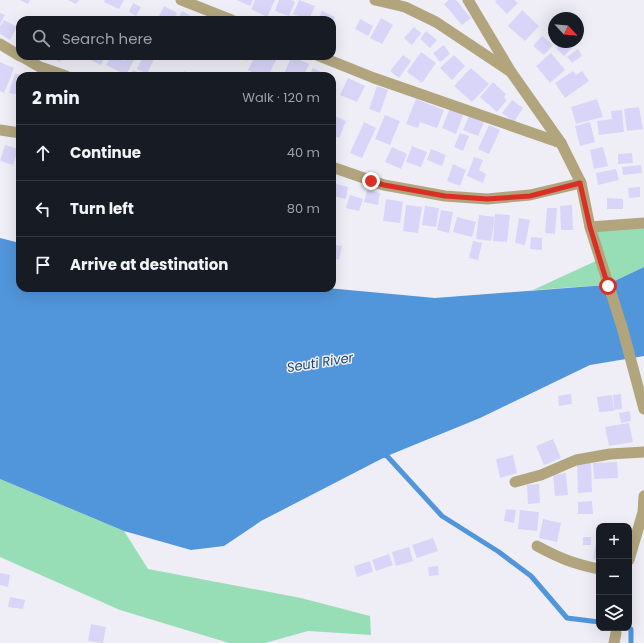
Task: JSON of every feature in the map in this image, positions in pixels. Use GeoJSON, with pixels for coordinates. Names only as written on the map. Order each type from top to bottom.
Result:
{"type":"FeatureCollection","features":[{"type":"Feature","properties":{"kind":"street"},"geometry":{"type":"LineString","coordinates":[[181,0],[222,16]]}},
{"type":"Feature","properties":{"kind":"street"},"geometry":{"type":"LineString","coordinates":[[375,0],[405,6],[436,22],[511,72]]}},
{"type":"Feature","properties":{"kind":"street"},"geometry":{"type":"LineString","coordinates":[[468,0],[511,72],[562,143],[580,183],[590,227],[622,327],[644,409]]}},
{"type":"Feature","properties":{"kind":"street"},"geometry":{"type":"LineString","coordinates":[[0,44],[16,54]]}},
{"type":"Feature","properties":{"kind":"street"},"geometry":{"type":"LineString","coordinates":[[27,60],[40,67],[54,72]]}},
{"type":"Feature","properties":{"kind":"street"},"geometry":{"type":"LineString","coordinates":[[329,60],[374,78],[562,143]]}},
{"type":"Feature","properties":{"kind":"street"},"geometry":{"type":"LineString","coordinates":[[0,130],[16,132]]}},
{"type":"Feature","properties":{"kind":"street"},"geometry":{"type":"LineString","coordinates":[[336,168],[384,185],[445,196],[480,199],[530,196],[580,183]]}},
{"type":"Feature","properties":{"kind":"street"},"geometry":{"type":"LineString","coordinates":[[590,227],[644,222]]}},
{"type":"Feature","properties":{"kind":"street"},"geometry":{"type":"LineString","coordinates":[[515,482],[541,475],[576,460],[610,454],[644,452]]}},
{"type":"Feature","properties":{"kind":"street"},"geometry":{"type":"LineString","coordinates":[[629,559],[643,512],[644,496]]}},
{"type":"Feature","properties":{"kind":"street"},"geometry":{"type":"LineString","coordinates":[[537,546],[562,559],[578,565],[596,568]]}},
{"type":"Feature","properties":{"kind":"green space"},"geometry":{"type":"Polygon","coordinates":[[[644,223],[644,267],[606,285],[533,290],[600,259],[590,227],[644,223]]]}},
{"type":"Feature","properties":{"kind":"green space"},"geometry":{"type":"Polygon","coordinates":[[[0,479],[124,531],[148,569],[301,598],[370,616],[371,635],[308,631],[265,643],[229,643],[120,610],[0,557],[0,479]]]}},
{"type":"Feature","properties":{"kind":"water","name":"Seuti River"},"geometry":{"type":"Polygon","coordinates":[[[0,238],[16,242],[16,292],[336,292],[336,289],[435,298],[606,285],[644,267],[644,356],[590,365],[480,418],[387,456],[261,521],[224,546],[191,550],[124,531],[0,479],[0,238]]]}},
{"type":"Feature","properties":{"kind":"building"},"geometry":{"type":"Polygon","coordinates":[[[20,0],[30,0],[28,4],[20,0]]]}},
{"type":"Feature","properties":{"kind":"building"},"geometry":{"type":"Polygon","coordinates":[[[68,0],[79,0],[76,4],[68,0]]]}},
{"type":"Feature","properties":{"kind":"building"},"geometry":{"type":"Polygon","coordinates":[[[105,0],[124,0],[119,9],[104,2],[105,0]]]}},
{"type":"Feature","properties":{"kind":"building"},"geometry":{"type":"Polygon","coordinates":[[[237,0],[253,0],[250,6],[237,0]]]}},
{"type":"Feature","properties":{"kind":"building"},"geometry":{"type":"Polygon","coordinates":[[[255,0],[275,0],[267,16],[251,9],[255,0]]]}},
{"type":"Feature","properties":{"kind":"building"},"geometry":{"type":"Polygon","coordinates":[[[279,0],[291,0],[295,2],[289,16],[275,11],[279,0]]]}},
{"type":"Feature","properties":{"kind":"building"},"geometry":{"type":"Polygon","coordinates":[[[299,0],[315,6],[311,16],[298,16],[293,14],[299,0]]]}},
{"type":"Feature","properties":{"kind":"building"},"geometry":{"type":"Polygon","coordinates":[[[449,0],[456,0],[471,18],[462,25],[444,4],[449,0]]]}},
{"type":"Feature","properties":{"kind":"building"},"geometry":{"type":"Polygon","coordinates":[[[497,0],[514,0],[518,3],[507,14],[495,2],[497,0]]]}},
{"type":"Feature","properties":{"kind":"building"},"geometry":{"type":"Polygon","coordinates":[[[133,3],[141,7],[136,16],[129,12],[133,3]]]}},
{"type":"Feature","properties":{"kind":"building"},"geometry":{"type":"Polygon","coordinates":[[[164,6],[177,13],[176,16],[159,16],[164,6]]]}},
{"type":"Feature","properties":{"kind":"building"},"geometry":{"type":"Polygon","coordinates":[[[522,10],[539,26],[525,41],[508,26],[522,10]]]}},
{"type":"Feature","properties":{"kind":"building"},"geometry":{"type":"Polygon","coordinates":[[[182,11],[191,16],[179,16],[182,11]]]}},
{"type":"Feature","properties":{"kind":"building"},"geometry":{"type":"Polygon","coordinates":[[[322,11],[333,16],[320,16],[322,11]]]}},
{"type":"Feature","properties":{"kind":"building"},"geometry":{"type":"Polygon","coordinates":[[[0,13],[5,15],[0,24],[0,13]]]}},
{"type":"Feature","properties":{"kind":"building"},"geometry":{"type":"Polygon","coordinates":[[[381,18],[393,25],[382,44],[370,38],[381,18]]]}},
{"type":"Feature","properties":{"kind":"building"},"geometry":{"type":"Polygon","coordinates":[[[360,19],[373,26],[368,36],[355,29],[360,19]]]}},
{"type":"Feature","properties":{"kind":"building"},"geometry":{"type":"Polygon","coordinates":[[[4,20],[16,26],[10,40],[0,34],[0,26],[4,20]]]}},
{"type":"Feature","properties":{"kind":"building"},"geometry":{"type":"Polygon","coordinates":[[[414,27],[421,33],[412,45],[404,38],[414,27]]]}},
{"type":"Feature","properties":{"kind":"building"},"geometry":{"type":"Polygon","coordinates":[[[426,31],[437,40],[430,48],[420,39],[426,31]]]}},
{"type":"Feature","properties":{"kind":"building"},"geometry":{"type":"Polygon","coordinates":[[[542,36],[548,41],[548,48],[550,48],[544,55],[533,46],[542,36]]]}},
{"type":"Feature","properties":{"kind":"building"},"geometry":{"type":"Polygon","coordinates":[[[444,45],[450,54],[440,62],[433,53],[444,45]]]}},
{"type":"Feature","properties":{"kind":"building"},"geometry":{"type":"Polygon","coordinates":[[[556,48],[572,48],[564,56],[556,48]]]}},
{"type":"Feature","properties":{"kind":"building"},"geometry":{"type":"Polygon","coordinates":[[[578,49],[582,56],[572,63],[567,57],[578,49]]]}},
{"type":"Feature","properties":{"kind":"building"},"geometry":{"type":"Polygon","coordinates":[[[421,52],[436,63],[422,83],[407,72],[421,52]]]}},
{"type":"Feature","properties":{"kind":"building"},"geometry":{"type":"Polygon","coordinates":[[[551,53],[565,70],[550,83],[536,66],[551,53]]]}},
{"type":"Feature","properties":{"kind":"building"},"geometry":{"type":"Polygon","coordinates":[[[403,55],[411,61],[399,78],[390,71],[403,55]]]}},
{"type":"Feature","properties":{"kind":"building"},"geometry":{"type":"Polygon","coordinates":[[[454,55],[465,66],[452,80],[440,68],[454,55]]]}},
{"type":"Feature","properties":{"kind":"building"},"geometry":{"type":"Polygon","coordinates":[[[91,60],[103,60],[101,65],[91,60]]]}},
{"type":"Feature","properties":{"kind":"building"},"geometry":{"type":"Polygon","coordinates":[[[109,60],[134,60],[128,72],[120,72],[106,65],[109,60]]]}},
{"type":"Feature","properties":{"kind":"building"},"geometry":{"type":"Polygon","coordinates":[[[141,60],[154,60],[148,72],[143,72],[137,69],[141,60]]]}},
{"type":"Feature","properties":{"kind":"building"},"geometry":{"type":"Polygon","coordinates":[[[253,60],[276,60],[270,72],[252,72],[248,70],[253,60]]]}},
{"type":"Feature","properties":{"kind":"building"},"geometry":{"type":"Polygon","coordinates":[[[290,60],[300,60],[309,64],[306,72],[285,72],[290,60]]]}},
{"type":"Feature","properties":{"kind":"building"},"geometry":{"type":"Polygon","coordinates":[[[0,62],[14,68],[4,93],[0,91],[0,62]]]}},
{"type":"Feature","properties":{"kind":"building"},"geometry":{"type":"Polygon","coordinates":[[[313,68],[322,72],[311,72],[313,68]]]}},
{"type":"Feature","properties":{"kind":"building"},"geometry":{"type":"Polygon","coordinates":[[[471,68],[489,84],[472,102],[454,86],[471,68]]]}},
{"type":"Feature","properties":{"kind":"building"},"geometry":{"type":"Polygon","coordinates":[[[573,71],[576,75],[582,71],[589,81],[565,98],[555,83],[573,71]]]}},
{"type":"Feature","properties":{"kind":"building"},"geometry":{"type":"Polygon","coordinates":[[[15,73],[16,94],[9,93],[15,73]]]}},
{"type":"Feature","properties":{"kind":"building"},"geometry":{"type":"Polygon","coordinates":[[[348,78],[365,86],[357,102],[340,95],[348,78]]]}},
{"type":"Feature","properties":{"kind":"building"},"geometry":{"type":"Polygon","coordinates":[[[493,82],[506,94],[504,97],[507,100],[497,112],[480,97],[493,82]]]}},
{"type":"Feature","properties":{"kind":"building"},"geometry":{"type":"Polygon","coordinates":[[[377,86],[388,90],[380,113],[369,109],[377,86]]]}},
{"type":"Feature","properties":{"kind":"building"},"geometry":{"type":"Polygon","coordinates":[[[416,99],[444,110],[437,128],[420,122],[418,128],[406,124],[416,99]]]}},
{"type":"Feature","properties":{"kind":"building"},"geometry":{"type":"Polygon","coordinates":[[[597,99],[603,117],[576,124],[571,107],[597,99]]]}},
{"type":"Feature","properties":{"kind":"building"},"geometry":{"type":"Polygon","coordinates":[[[512,100],[523,108],[514,122],[502,113],[512,100]]]}},
{"type":"Feature","properties":{"kind":"building"},"geometry":{"type":"Polygon","coordinates":[[[639,107],[643,129],[627,131],[624,109],[639,107]]]}},
{"type":"Feature","properties":{"kind":"building"},"geometry":{"type":"Polygon","coordinates":[[[450,108],[464,113],[456,134],[442,128],[450,108]]]}},
{"type":"Feature","properties":{"kind":"building"},"geometry":{"type":"Polygon","coordinates":[[[622,110],[624,132],[599,135],[597,121],[612,119],[611,111],[622,110]]]}},
{"type":"Feature","properties":{"kind":"building"},"geometry":{"type":"Polygon","coordinates":[[[385,115],[400,121],[390,145],[375,139],[385,115]]]}},
{"type":"Feature","properties":{"kind":"building"},"geometry":{"type":"Polygon","coordinates":[[[469,116],[484,122],[478,136],[463,130],[469,116]]]}},
{"type":"Feature","properties":{"kind":"building"},"geometry":{"type":"Polygon","coordinates":[[[336,117],[346,121],[339,138],[336,137],[336,117]]]}},
{"type":"Feature","properties":{"kind":"building"},"geometry":{"type":"Polygon","coordinates":[[[364,122],[376,128],[362,158],[350,153],[364,122]]]}},
{"type":"Feature","properties":{"kind":"building"},"geometry":{"type":"Polygon","coordinates":[[[590,122],[595,142],[580,146],[575,126],[590,122]]]}},
{"type":"Feature","properties":{"kind":"building"},"geometry":{"type":"Polygon","coordinates":[[[489,125],[500,130],[489,154],[478,149],[489,125]]]}},
{"type":"Feature","properties":{"kind":"building"},"geometry":{"type":"Polygon","coordinates":[[[460,133],[469,136],[463,151],[454,147],[460,133]]]}},
{"type":"Feature","properties":{"kind":"building"},"geometry":{"type":"Polygon","coordinates":[[[5,145],[16,148],[16,155],[13,165],[0,161],[5,145]]]}},
{"type":"Feature","properties":{"kind":"building"},"geometry":{"type":"Polygon","coordinates":[[[412,146],[427,152],[421,167],[406,162],[412,146]]]}},
{"type":"Feature","properties":{"kind":"building"},"geometry":{"type":"Polygon","coordinates":[[[392,147],[407,154],[401,169],[385,162],[392,147]]]}},
{"type":"Feature","properties":{"kind":"building"},"geometry":{"type":"Polygon","coordinates":[[[603,147],[608,166],[594,169],[590,150],[603,147]]]}},
{"type":"Feature","properties":{"kind":"building"},"geometry":{"type":"Polygon","coordinates":[[[431,149],[446,155],[442,166],[427,160],[431,149]]]}},
{"type":"Feature","properties":{"kind":"building"},"geometry":{"type":"Polygon","coordinates":[[[632,153],[633,163],[618,164],[618,154],[632,153]]]}},
{"type":"Feature","properties":{"kind":"building"},"geometry":{"type":"Polygon","coordinates":[[[474,157],[483,160],[479,170],[486,174],[483,183],[467,176],[474,157]]]}},
{"type":"Feature","properties":{"kind":"building"},"geometry":{"type":"Polygon","coordinates":[[[453,164],[466,170],[460,186],[447,181],[453,164]]]}},
{"type":"Feature","properties":{"kind":"building"},"geometry":{"type":"Polygon","coordinates":[[[641,165],[642,173],[623,175],[622,167],[641,165]]]}},
{"type":"Feature","properties":{"kind":"building"},"geometry":{"type":"Polygon","coordinates":[[[616,169],[619,180],[598,185],[596,173],[616,169]]]}},
{"type":"Feature","properties":{"kind":"building"},"geometry":{"type":"Polygon","coordinates":[[[336,184],[348,187],[346,199],[336,197],[336,184]]]}},
{"type":"Feature","properties":{"kind":"building"},"geometry":{"type":"Polygon","coordinates":[[[640,187],[640,197],[629,198],[628,188],[640,187]]]}},
{"type":"Feature","properties":{"kind":"building"},"geometry":{"type":"Polygon","coordinates":[[[367,190],[380,193],[378,205],[364,202],[367,190]]]}},
{"type":"Feature","properties":{"kind":"building"},"geometry":{"type":"Polygon","coordinates":[[[350,195],[363,199],[359,211],[346,208],[350,195]]]}},
{"type":"Feature","properties":{"kind":"building"},"geometry":{"type":"Polygon","coordinates":[[[607,198],[623,199],[623,209],[607,209],[607,198]]]}},
{"type":"Feature","properties":{"kind":"building"},"geometry":{"type":"Polygon","coordinates":[[[386,199],[403,202],[400,223],[383,221],[386,199]]]}},
{"type":"Feature","properties":{"kind":"building"},"geometry":{"type":"Polygon","coordinates":[[[406,205],[422,207],[418,233],[403,231],[406,205]]]}},
{"type":"Feature","properties":{"kind":"building"},"geometry":{"type":"Polygon","coordinates":[[[572,205],[573,230],[561,230],[560,206],[572,205]]]}},
{"type":"Feature","properties":{"kind":"building"},"geometry":{"type":"Polygon","coordinates":[[[425,206],[439,208],[436,227],[422,225],[425,206]]]}},
{"type":"Feature","properties":{"kind":"building"},"geometry":{"type":"Polygon","coordinates":[[[547,208],[557,208],[555,234],[545,233],[547,208]]]}},
{"type":"Feature","properties":{"kind":"building"},"geometry":{"type":"Polygon","coordinates":[[[441,210],[453,212],[449,233],[437,230],[441,210]]]}},
{"type":"Feature","properties":{"kind":"building"},"geometry":{"type":"Polygon","coordinates":[[[495,214],[510,215],[507,242],[493,241],[495,214]]]}},
{"type":"Feature","properties":{"kind":"building"},"geometry":{"type":"Polygon","coordinates":[[[479,215],[495,217],[491,241],[476,239],[479,215]]]}},
{"type":"Feature","properties":{"kind":"building"},"geometry":{"type":"Polygon","coordinates":[[[457,217],[476,222],[472,237],[453,232],[457,217]]]}},
{"type":"Feature","properties":{"kind":"building"},"geometry":{"type":"Polygon","coordinates":[[[519,218],[530,220],[525,245],[515,243],[519,218]]]}},
{"type":"Feature","properties":{"kind":"building"},"geometry":{"type":"Polygon","coordinates":[[[531,237],[542,238],[542,250],[530,249],[531,237]]]}},
{"type":"Feature","properties":{"kind":"building"},"geometry":{"type":"Polygon","coordinates":[[[473,241],[482,243],[478,260],[469,258],[473,241]]]}},
{"type":"Feature","properties":{"kind":"building"},"geometry":{"type":"Polygon","coordinates":[[[336,245],[342,246],[339,260],[336,259],[336,245]]]}},
{"type":"Feature","properties":{"kind":"building"},"geometry":{"type":"Polygon","coordinates":[[[571,394],[572,404],[559,406],[558,396],[571,394]]]}},
{"type":"Feature","properties":{"kind":"building"},"geometry":{"type":"Polygon","coordinates":[[[621,394],[622,409],[614,410],[613,395],[621,394]]]}},
{"type":"Feature","properties":{"kind":"building"},"geometry":{"type":"Polygon","coordinates":[[[612,395],[614,411],[599,412],[597,397],[612,395]]]}},
{"type":"Feature","properties":{"kind":"building"},"geometry":{"type":"Polygon","coordinates":[[[630,411],[631,421],[621,423],[619,413],[630,411]]]}},
{"type":"Feature","properties":{"kind":"building"},"geometry":{"type":"Polygon","coordinates":[[[629,423],[633,442],[609,446],[605,427],[629,423]]]}},
{"type":"Feature","properties":{"kind":"building"},"geometry":{"type":"Polygon","coordinates":[[[553,439],[561,458],[544,465],[536,446],[553,439]]]}},
{"type":"Feature","properties":{"kind":"building"},"geometry":{"type":"Polygon","coordinates":[[[513,455],[517,473],[500,478],[496,459],[513,455]]]}},
{"type":"Feature","properties":{"kind":"building"},"geometry":{"type":"Polygon","coordinates":[[[617,462],[618,478],[594,479],[593,463],[617,462]]]}},
{"type":"Feature","properties":{"kind":"building"},"geometry":{"type":"Polygon","coordinates":[[[591,463],[592,492],[578,493],[577,464],[591,463]]]}},
{"type":"Feature","properties":{"kind":"building"},"geometry":{"type":"Polygon","coordinates":[[[566,473],[568,495],[555,496],[553,475],[566,473]]]}},
{"type":"Feature","properties":{"kind":"building"},"geometry":{"type":"Polygon","coordinates":[[[539,484],[540,503],[528,504],[527,485],[539,484]]]}},
{"type":"Feature","properties":{"kind":"building"},"geometry":{"type":"Polygon","coordinates":[[[592,501],[593,514],[578,514],[578,502],[592,501]]]}},
{"type":"Feature","properties":{"kind":"building"},"geometry":{"type":"Polygon","coordinates":[[[506,509],[516,510],[514,523],[504,521],[506,509]]]}},
{"type":"Feature","properties":{"kind":"building"},"geometry":{"type":"Polygon","coordinates":[[[520,510],[539,512],[537,531],[518,529],[520,510]]]}},
{"type":"Feature","properties":{"kind":"building"},"geometry":{"type":"Polygon","coordinates":[[[543,519],[561,523],[557,542],[539,538],[543,519]]]}},
{"type":"Feature","properties":{"kind":"building"},"geometry":{"type":"Polygon","coordinates":[[[583,537],[591,537],[591,545],[583,545],[583,537]]]}},
{"type":"Feature","properties":{"kind":"building"},"geometry":{"type":"Polygon","coordinates":[[[433,538],[438,551],[417,558],[412,545],[433,538]]]}},
{"type":"Feature","properties":{"kind":"building"},"geometry":{"type":"Polygon","coordinates":[[[596,543],[596,560],[593,559],[596,543]]]}},
{"type":"Feature","properties":{"kind":"building"},"geometry":{"type":"Polygon","coordinates":[[[409,547],[413,561],[396,566],[392,552],[409,547]]]}},
{"type":"Feature","properties":{"kind":"building"},"geometry":{"type":"Polygon","coordinates":[[[389,554],[393,565],[376,571],[372,560],[389,554]]]}},
{"type":"Feature","properties":{"kind":"building"},"geometry":{"type":"Polygon","coordinates":[[[370,561],[373,572],[357,577],[354,566],[370,561]]]}},
{"type":"Feature","properties":{"kind":"building"},"geometry":{"type":"Polygon","coordinates":[[[438,566],[439,575],[429,576],[428,567],[438,566]]]}},
{"type":"Feature","properties":{"kind":"building"},"geometry":{"type":"Polygon","coordinates":[[[0,573],[10,575],[8,587],[0,585],[0,573]]]}},
{"type":"Feature","properties":{"kind":"building"},"geometry":{"type":"Polygon","coordinates":[[[10,597],[25,600],[23,609],[8,607],[10,597]]]}},
{"type":"Feature","properties":{"kind":"building"},"geometry":{"type":"Polygon","coordinates":[[[91,624],[106,627],[103,643],[88,641],[91,624]]]}},
{"type":"Feature","properties":{"kind":"waterway"},"geometry":{"type":"LineString","coordinates":[[380,454],[387,456],[442,516],[499,552],[531,576],[567,618],[596,622]]}},
{"type":"Feature","properties":{"kind":"waterway"},"geometry":{"type":"LineString","coordinates":[[631,631],[631,643]]}},
{"type":"Feature","properties":{"kind":"route"},"geometry":{"type":"LineString","coordinates":[[371,181],[384,185],[445,196],[487,199],[530,196],[580,183],[590,227],[608,286]]}}]}
